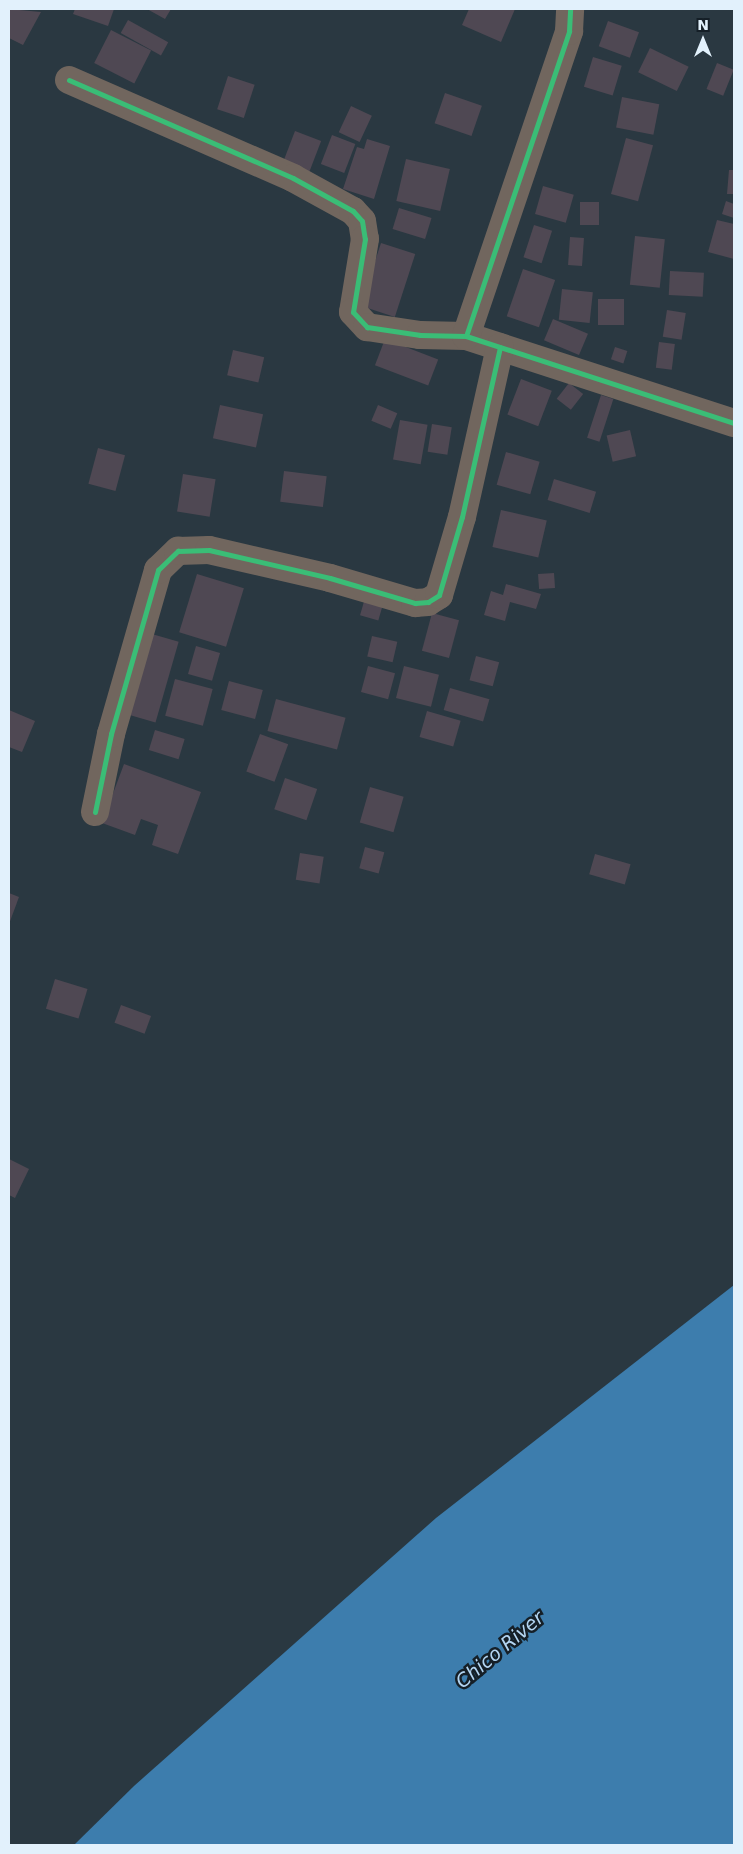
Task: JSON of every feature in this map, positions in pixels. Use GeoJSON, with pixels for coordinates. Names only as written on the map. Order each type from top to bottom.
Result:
{"type":"FeatureCollection","features":[{"type":"Feature","properties":{"kind":"street"},"geometry":{"type":"LineString","coordinates":[[466,336],[569,31],[570,9]]}},
{"type":"Feature","properties":{"kind":"street"},"geometry":{"type":"LineString","coordinates":[[68,80],[293,178],[353,211],[362,221],[365,239],[353,312],[367,327],[420,335],[466,336],[734,423]]}},
{"type":"Feature","properties":{"kind":"street"},"geometry":{"type":"LineString","coordinates":[[95,812],[111,734],[158,570],[178,551],[209,550],[330,578],[415,603],[428,602],[439,595],[462,517],[500,347]]}},
{"type":"Feature","properties":{"kind":"water","name":"Chico River"},"geometry":{"type":"Polygon","coordinates":[[[734,1285],[734,1845],[74,1845],[134,1786],[436,1518],[734,1285]]]}},
{"type":"Feature","properties":{"kind":"building"},"geometry":{"type":"Polygon","coordinates":[[[9,9],[41,12],[23,45],[9,38],[9,9]]]}},
{"type":"Feature","properties":{"kind":"building"},"geometry":{"type":"Polygon","coordinates":[[[75,9],[114,9],[108,26],[73,14],[75,9]]]}},
{"type":"Feature","properties":{"kind":"building"},"geometry":{"type":"Polygon","coordinates":[[[147,9],[171,9],[165,19],[147,9]]]}},
{"type":"Feature","properties":{"kind":"building"},"geometry":{"type":"Polygon","coordinates":[[[469,9],[515,9],[501,42],[462,25],[469,9]]]}},
{"type":"Feature","properties":{"kind":"building"},"geometry":{"type":"Polygon","coordinates":[[[128,20],[168,42],[161,55],[121,33],[128,20]]]}},
{"type":"Feature","properties":{"kind":"building"},"geometry":{"type":"Polygon","coordinates":[[[608,21],[639,32],[630,58],[599,46],[608,21]]]}},
{"type":"Feature","properties":{"kind":"building"},"geometry":{"type":"Polygon","coordinates":[[[111,30],[151,50],[134,83],[94,63],[111,30]]]}},
{"type":"Feature","properties":{"kind":"building"},"geometry":{"type":"Polygon","coordinates":[[[650,48],[689,67],[677,91],[638,72],[650,48]]]}},
{"type":"Feature","properties":{"kind":"building"},"geometry":{"type":"Polygon","coordinates":[[[593,57],[622,66],[613,95],[584,87],[593,57]]]}},
{"type":"Feature","properties":{"kind":"building"},"geometry":{"type":"Polygon","coordinates":[[[717,63],[734,70],[723,96],[707,89],[717,63]]]}},
{"type":"Feature","properties":{"kind":"building"},"geometry":{"type":"Polygon","coordinates":[[[228,76],[255,85],[244,118],[217,109],[228,76]]]}},
{"type":"Feature","properties":{"kind":"building"},"geometry":{"type":"Polygon","coordinates":[[[445,93],[482,106],[471,136],[435,123],[445,93]]]}},
{"type":"Feature","properties":{"kind":"building"},"geometry":{"type":"Polygon","coordinates":[[[622,97],[659,104],[653,135],[616,127],[622,97]]]}},
{"type":"Feature","properties":{"kind":"building"},"geometry":{"type":"Polygon","coordinates":[[[351,106],[372,116],[360,142],[339,132],[351,106]]]}},
{"type":"Feature","properties":{"kind":"building"},"geometry":{"type":"Polygon","coordinates":[[[295,131],[321,141],[309,174],[282,164],[295,131]]]}},
{"type":"Feature","properties":{"kind":"building"},"geometry":{"type":"Polygon","coordinates":[[[332,135],[355,144],[344,173],[321,164],[332,135]]]}},
{"type":"Feature","properties":{"kind":"building"},"geometry":{"type":"Polygon","coordinates":[[[626,138],[653,145],[638,201],[611,194],[626,138]]]}},
{"type":"Feature","properties":{"kind":"building"},"geometry":{"type":"Polygon","coordinates":[[[367,139],[390,146],[374,199],[343,189],[357,147],[364,149],[367,139]]]}},
{"type":"Feature","properties":{"kind":"building"},"geometry":{"type":"Polygon","coordinates":[[[406,159],[450,169],[440,211],[396,201],[406,159]]]}},
{"type":"Feature","properties":{"kind":"building"},"geometry":{"type":"Polygon","coordinates":[[[729,170],[734,170],[734,194],[727,194],[729,170]]]}},
{"type":"Feature","properties":{"kind":"building"},"geometry":{"type":"Polygon","coordinates":[[[543,186],[574,195],[566,223],[535,214],[543,186]]]}},
{"type":"Feature","properties":{"kind":"building"},"geometry":{"type":"Polygon","coordinates":[[[726,201],[734,204],[734,218],[722,214],[726,201]]]}},
{"type":"Feature","properties":{"kind":"building"},"geometry":{"type":"Polygon","coordinates":[[[580,202],[599,202],[599,225],[580,225],[580,202]]]}},
{"type":"Feature","properties":{"kind":"building"},"geometry":{"type":"Polygon","coordinates":[[[399,208],[432,218],[425,239],[393,229],[399,208]]]}},
{"type":"Feature","properties":{"kind":"building"},"geometry":{"type":"Polygon","coordinates":[[[717,220],[734,224],[734,259],[708,252],[717,220]]]}},
{"type":"Feature","properties":{"kind":"building"},"geometry":{"type":"Polygon","coordinates":[[[534,225],[552,231],[542,263],[523,257],[534,225]]]}},
{"type":"Feature","properties":{"kind":"building"},"geometry":{"type":"Polygon","coordinates":[[[635,236],[665,239],[660,288],[630,285],[635,236]]]}},
{"type":"Feature","properties":{"kind":"building"},"geometry":{"type":"Polygon","coordinates":[[[570,237],[584,238],[582,266],[568,265],[570,237]]]}},
{"type":"Feature","properties":{"kind":"building"},"geometry":{"type":"Polygon","coordinates":[[[381,243],[415,254],[395,317],[361,306],[381,243]]]}},
{"type":"Feature","properties":{"kind":"building"},"geometry":{"type":"Polygon","coordinates":[[[523,269],[555,280],[539,327],[507,316],[523,269]]]}},
{"type":"Feature","properties":{"kind":"building"},"geometry":{"type":"Polygon","coordinates":[[[670,271],[704,273],[703,297],[669,295],[670,271]]]}},
{"type":"Feature","properties":{"kind":"building"},"geometry":{"type":"Polygon","coordinates":[[[562,289],[593,292],[590,323],[559,320],[562,289]]]}},
{"type":"Feature","properties":{"kind":"building"},"geometry":{"type":"Polygon","coordinates":[[[598,299],[624,299],[624,325],[598,325],[598,299]]]}},
{"type":"Feature","properties":{"kind":"building"},"geometry":{"type":"Polygon","coordinates":[[[667,310],[686,313],[682,340],[663,337],[667,310]]]}},
{"type":"Feature","properties":{"kind":"building"},"geometry":{"type":"Polygon","coordinates":[[[553,319],[588,334],[579,355],[544,340],[553,319]]]}},
{"type":"Feature","properties":{"kind":"building"},"geometry":{"type":"Polygon","coordinates":[[[385,339],[438,359],[428,386],[375,365],[385,339]]]}},
{"type":"Feature","properties":{"kind":"building"},"geometry":{"type":"Polygon","coordinates":[[[659,342],[675,344],[672,370],[656,368],[659,342]]]}},
{"type":"Feature","properties":{"kind":"building"},"geometry":{"type":"Polygon","coordinates":[[[615,347],[627,351],[623,363],[611,359],[615,347]]]}},
{"type":"Feature","properties":{"kind":"building"},"geometry":{"type":"Polygon","coordinates":[[[233,350],[264,357],[258,383],[227,375],[233,350]]]}},
{"type":"Feature","properties":{"kind":"building"},"geometry":{"type":"Polygon","coordinates":[[[521,379],[552,391],[538,426],[507,414],[521,379]]]}},
{"type":"Feature","properties":{"kind":"building"},"geometry":{"type":"Polygon","coordinates":[[[569,383],[583,394],[571,410],[557,399],[569,383]]]}},
{"type":"Feature","properties":{"kind":"building"},"geometry":{"type":"Polygon","coordinates":[[[601,395],[613,399],[599,442],[587,438],[601,395]]]}},
{"type":"Feature","properties":{"kind":"building"},"geometry":{"type":"Polygon","coordinates":[[[220,405],[263,414],[256,447],[213,438],[220,405]]]}},
{"type":"Feature","properties":{"kind":"building"},"geometry":{"type":"Polygon","coordinates":[[[378,405],[397,413],[391,429],[371,421],[378,405]]]}},
{"type":"Feature","properties":{"kind":"building"},"geometry":{"type":"Polygon","coordinates":[[[400,420],[428,425],[421,464],[393,459],[400,420]]]}},
{"type":"Feature","properties":{"kind":"building"},"geometry":{"type":"Polygon","coordinates":[[[432,424],[452,427],[447,455],[428,452],[432,424]]]}},
{"type":"Feature","properties":{"kind":"building"},"geometry":{"type":"Polygon","coordinates":[[[630,430],[636,456],[613,462],[607,435],[630,430]]]}},
{"type":"Feature","properties":{"kind":"building"},"geometry":{"type":"Polygon","coordinates":[[[98,448],[125,455],[115,491],[88,484],[98,448]]]}},
{"type":"Feature","properties":{"kind":"building"},"geometry":{"type":"Polygon","coordinates":[[[506,452],[540,462],[530,494],[497,485],[506,452]]]}},
{"type":"Feature","properties":{"kind":"building"},"geometry":{"type":"Polygon","coordinates":[[[284,471],[327,476],[323,507],[280,502],[284,471]]]}},
{"type":"Feature","properties":{"kind":"building"},"geometry":{"type":"Polygon","coordinates":[[[183,474],[216,479],[210,517],[177,512],[183,474]]]}},
{"type":"Feature","properties":{"kind":"building"},"geometry":{"type":"Polygon","coordinates":[[[554,479],[596,492],[590,513],[548,500],[554,479]]]}},
{"type":"Feature","properties":{"kind":"building"},"geometry":{"type":"Polygon","coordinates":[[[501,510],[547,521],[538,558],[492,547],[501,510]]]}},
{"type":"Feature","properties":{"kind":"building"},"geometry":{"type":"Polygon","coordinates":[[[554,573],[555,588],[539,589],[538,574],[554,573]]]}},
{"type":"Feature","properties":{"kind":"building"},"geometry":{"type":"Polygon","coordinates":[[[197,574],[244,588],[226,647],[179,632],[197,574]]]}},
{"type":"Feature","properties":{"kind":"building"},"geometry":{"type":"Polygon","coordinates":[[[506,584],[541,594],[536,609],[510,602],[505,621],[484,615],[491,591],[503,595],[506,584]]]}},
{"type":"Feature","properties":{"kind":"building"},"geometry":{"type":"Polygon","coordinates":[[[365,598],[383,603],[378,621],[360,615],[365,598]]]}},
{"type":"Feature","properties":{"kind":"building"},"geometry":{"type":"Polygon","coordinates":[[[432,613],[459,620],[449,658],[422,651],[432,613]]]}},
{"type":"Feature","properties":{"kind":"building"},"geometry":{"type":"Polygon","coordinates":[[[145,632],[179,642],[155,722],[122,713],[145,632]]]}},
{"type":"Feature","properties":{"kind":"building"},"geometry":{"type":"Polygon","coordinates":[[[372,636],[397,642],[393,662],[367,656],[372,636]]]}},
{"type":"Feature","properties":{"kind":"building"},"geometry":{"type":"Polygon","coordinates":[[[196,646],[220,653],[212,681],[188,674],[196,646]]]}},
{"type":"Feature","properties":{"kind":"building"},"geometry":{"type":"Polygon","coordinates":[[[476,656],[499,662],[493,686],[470,680],[476,656]]]}},
{"type":"Feature","properties":{"kind":"building"},"geometry":{"type":"Polygon","coordinates":[[[368,666],[395,673],[388,699],[361,692],[368,666]]]}},
{"type":"Feature","properties":{"kind":"building"},"geometry":{"type":"Polygon","coordinates":[[[404,666],[439,675],[431,707],[396,698],[404,666]]]}},
{"type":"Feature","properties":{"kind":"building"},"geometry":{"type":"Polygon","coordinates":[[[175,679],[213,689],[203,726],[165,716],[175,679]]]}},
{"type":"Feature","properties":{"kind":"building"},"geometry":{"type":"Polygon","coordinates":[[[229,681],[263,690],[255,719],[221,710],[229,681]]]}},
{"type":"Feature","properties":{"kind":"building"},"geometry":{"type":"Polygon","coordinates":[[[450,688],[489,699],[483,721],[444,710],[450,688]]]}},
{"type":"Feature","properties":{"kind":"building"},"geometry":{"type":"Polygon","coordinates":[[[276,699],[346,718],[337,750],[267,731],[276,699]]]}},
{"type":"Feature","properties":{"kind":"building"},"geometry":{"type":"Polygon","coordinates":[[[9,710],[35,721],[22,752],[9,747],[9,710]]]}},
{"type":"Feature","properties":{"kind":"building"},"geometry":{"type":"Polygon","coordinates":[[[427,711],[461,721],[453,747],[420,737],[427,711]]]}},
{"type":"Feature","properties":{"kind":"building"},"geometry":{"type":"Polygon","coordinates":[[[155,730],[185,739],[179,759],[149,750],[155,730]]]}},
{"type":"Feature","properties":{"kind":"building"},"geometry":{"type":"Polygon","coordinates":[[[260,734],[288,744],[275,782],[246,772],[260,734]]]}},
{"type":"Feature","properties":{"kind":"building"},"geometry":{"type":"Polygon","coordinates":[[[124,764],[201,792],[178,854],[152,845],[158,825],[141,819],[135,835],[102,823],[124,764]]]}},
{"type":"Feature","properties":{"kind":"building"},"geometry":{"type":"Polygon","coordinates":[[[285,778],[317,789],[306,820],[274,809],[285,778]]]}},
{"type":"Feature","properties":{"kind":"building"},"geometry":{"type":"Polygon","coordinates":[[[370,787],[404,797],[393,832],[360,823],[370,787]]]}},
{"type":"Feature","properties":{"kind":"building"},"geometry":{"type":"Polygon","coordinates":[[[365,847],[384,852],[379,873],[359,868],[365,847]]]}},
{"type":"Feature","properties":{"kind":"building"},"geometry":{"type":"Polygon","coordinates":[[[300,853],[324,857],[319,883],[296,880],[300,853]]]}},
{"type":"Feature","properties":{"kind":"building"},"geometry":{"type":"Polygon","coordinates":[[[595,854],[631,864],[625,884],[589,874],[595,854]]]}},
{"type":"Feature","properties":{"kind":"building"},"geometry":{"type":"Polygon","coordinates":[[[9,893],[19,897],[9,924],[9,893]]]}},
{"type":"Feature","properties":{"kind":"building"},"geometry":{"type":"Polygon","coordinates":[[[55,979],[88,989],[78,1019],[46,1009],[55,979]]]}},
{"type":"Feature","properties":{"kind":"building"},"geometry":{"type":"Polygon","coordinates":[[[121,1005],[151,1016],[145,1034],[115,1023],[121,1005]]]}},
{"type":"Feature","properties":{"kind":"building"},"geometry":{"type":"Polygon","coordinates":[[[9,1159],[29,1169],[15,1198],[9,1195],[9,1159]]]}},
{"type":"Feature","properties":{"kind":"cycle path"},"geometry":{"type":"LineString","coordinates":[[466,336],[569,31],[570,9]]}},
{"type":"Feature","properties":{"kind":"cycle path"},"geometry":{"type":"LineString","coordinates":[[69,80],[293,178],[353,211],[362,221],[365,239],[353,312],[367,327],[420,335],[466,336],[734,423]]}},
{"type":"Feature","properties":{"kind":"cycle path"},"geometry":{"type":"LineString","coordinates":[[95,812],[111,734],[158,570],[178,551],[209,550],[330,578],[415,603],[428,602],[439,595],[462,517],[500,347]]}}]}
